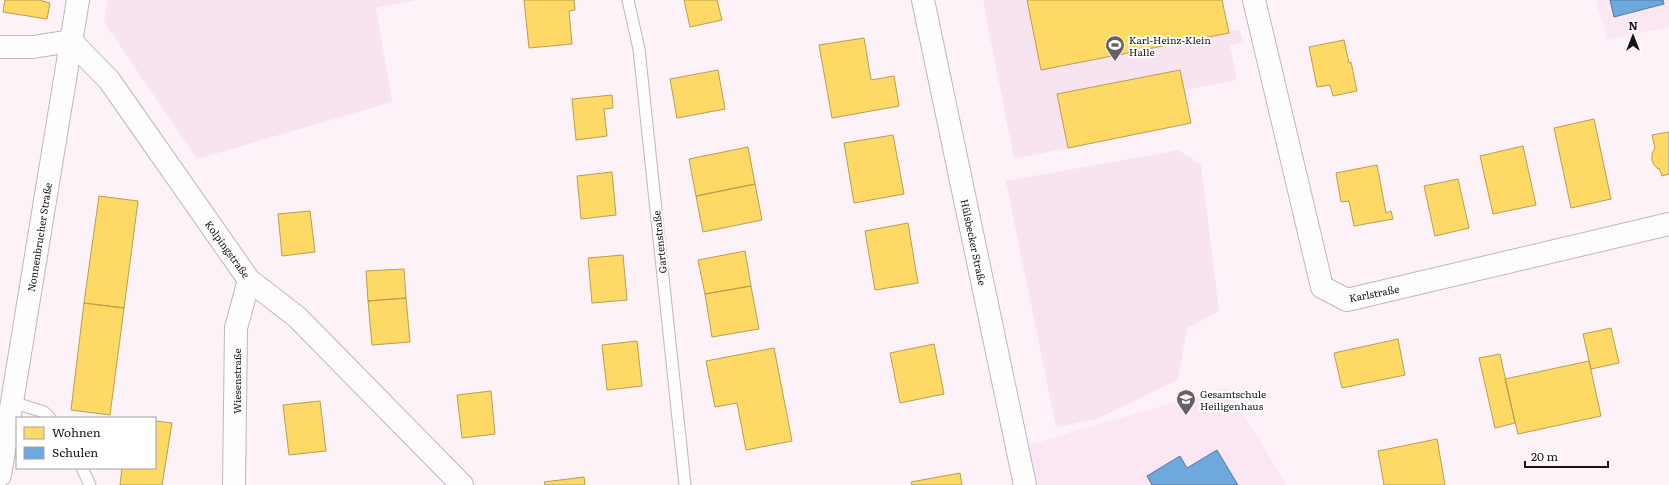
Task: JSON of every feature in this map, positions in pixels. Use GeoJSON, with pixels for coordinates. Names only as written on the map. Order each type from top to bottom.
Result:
{"type":"FeatureCollection","features":[{"type":"Feature","properties":{"kind":"street","name":"Nonnenbrucher Straße"},"geometry":{"type":"LineString","coordinates":[[0,475],[78,0]]}},
{"type":"Feature","properties":{"kind":"street","name":"Hülsbecker Straße"},"geometry":{"type":"LineString","coordinates":[[923,0],[1025,485]]}},
{"type":"Feature","properties":{"kind":"street","name":"Karlstraße"},"geometry":{"type":"LineString","coordinates":[[1254,0],[1322,287],[1347,300],[1669,224]]}},
{"type":"Feature","properties":{"kind":"street"},"geometry":{"type":"LineString","coordinates":[[0,47],[34,47],[71,41]]}},
{"type":"Feature","properties":{"kind":"street","name":"Kolpingstraße"},"geometry":{"type":"LineString","coordinates":[[71,41],[109,80],[249,280],[297,317],[462,485]]}},
{"type":"Feature","properties":{"kind":"street","name":"Wiesenstraße"},"geometry":{"type":"LineString","coordinates":[[234,485],[236,328],[249,280]]}},
{"type":"Feature","properties":{"kind":"lane","name":"Gartenstraße"},"geometry":{"type":"LineString","coordinates":[[628,0],[639,49],[685,485]]}},
{"type":"Feature","properties":{"kind":"lane"},"geometry":{"type":"LineString","coordinates":[[12,402],[44,412],[49,417]]}},
{"type":"Feature","properties":{"kind":"lane"},"geometry":{"type":"LineString","coordinates":[[82,469],[90,485]]}},
{"type":"Feature","properties":{"kind":"shaded area"},"geometry":{"type":"Polygon","coordinates":[[[108,0],[416,0],[376,8],[392,102],[197,159],[104,22],[108,0]]]}},
{"type":"Feature","properties":{"kind":"shaded area","name":"Karl-Heinz-Klein Halle"},"geometry":{"type":"Polygon","coordinates":[[[983,0],[1222,0],[1228,31],[1240,30],[1243,42],[1230,45],[1237,80],[1185,90],[1191,123],[1014,159],[983,0]]]}},
{"type":"Feature","properties":{"kind":"shaded area"},"geometry":{"type":"Polygon","coordinates":[[[1596,0],[1669,0],[1669,27],[1607,40],[1596,0]]]}},
{"type":"Feature","properties":{"kind":"shaded area"},"geometry":{"type":"Polygon","coordinates":[[[1179,150],[1201,165],[1219,311],[1187,328],[1178,380],[1094,420],[1056,427],[1006,181],[1179,150]]]}},
{"type":"Feature","properties":{"kind":"shaded area","name":"Gesamtschule Heiligenhaus"},"geometry":{"type":"Polygon","coordinates":[[[1226,387],[1287,485],[1035,485],[1029,445],[1226,387]]]}},
{"type":"Feature","properties":{"kind":"building: Wohnen"},"geometry":{"type":"Polygon","coordinates":[[[5,0],[42,0],[50,3],[47,19],[3,12],[5,0]]]}},
{"type":"Feature","properties":{"kind":"building: Wohnen"},"geometry":{"type":"Polygon","coordinates":[[[524,0],[574,0],[575,10],[569,11],[572,44],[529,48],[524,0]]]}},
{"type":"Feature","properties":{"kind":"building: Wohnen"},"geometry":{"type":"Polygon","coordinates":[[[684,0],[717,0],[722,20],[690,27],[684,0]]]}},
{"type":"Feature","properties":{"kind":"building: Wohnen"},"geometry":{"type":"Polygon","coordinates":[[[1027,0],[1222,0],[1229,33],[1041,70],[1027,0]]]}},
{"type":"Feature","properties":{"kind":"building: Wohnen"},"geometry":{"type":"Polygon","coordinates":[[[864,38],[871,80],[894,76],[899,106],[832,118],[819,45],[864,38]]]}},
{"type":"Feature","properties":{"kind":"building: Wohnen"},"geometry":{"type":"Polygon","coordinates":[[[1344,40],[1349,63],[1351,62],[1357,91],[1333,96],[1330,85],[1317,87],[1309,47],[1344,40]]]}},
{"type":"Feature","properties":{"kind":"building: Wohnen"},"geometry":{"type":"Polygon","coordinates":[[[718,70],[725,109],[677,118],[670,79],[718,70]]]}},
{"type":"Feature","properties":{"kind":"building: Wohnen"},"geometry":{"type":"Polygon","coordinates":[[[1180,70],[1191,123],[1068,148],[1057,94],[1180,70]]]}},
{"type":"Feature","properties":{"kind":"building: Wohnen"},"geometry":{"type":"Polygon","coordinates":[[[612,95],[613,108],[604,109],[607,136],[576,140],[572,99],[612,95]]]}},
{"type":"Feature","properties":{"kind":"building: Wohnen"},"geometry":{"type":"Polygon","coordinates":[[[1594,119],[1611,199],[1571,208],[1554,128],[1594,119]]]}},
{"type":"Feature","properties":{"kind":"building: Wohnen"},"geometry":{"type":"Polygon","coordinates":[[[1669,132],[1669,174],[1662,176],[1659,168],[1658,169],[1654,165],[1652,160],[1652,154],[1655,148],[1652,135],[1669,132]]]}},
{"type":"Feature","properties":{"kind":"building: Wohnen"},"geometry":{"type":"Polygon","coordinates":[[[893,135],[904,194],[854,203],[844,143],[893,135]]]}},
{"type":"Feature","properties":{"kind":"building: Wohnen"},"geometry":{"type":"Polygon","coordinates":[[[1523,146],[1536,205],[1493,214],[1480,156],[1523,146]]]}},
{"type":"Feature","properties":{"kind":"building: Wohnen"},"geometry":{"type":"Polygon","coordinates":[[[748,147],[755,184],[696,196],[689,159],[748,147]]]}},
{"type":"Feature","properties":{"kind":"building: Wohnen"},"geometry":{"type":"Polygon","coordinates":[[[1377,165],[1386,213],[1391,211],[1393,219],[1354,226],[1349,201],[1341,202],[1336,173],[1377,165]]]}},
{"type":"Feature","properties":{"kind":"building: Wohnen"},"geometry":{"type":"Polygon","coordinates":[[[612,172],[616,215],[581,219],[577,176],[612,172]]]}},
{"type":"Feature","properties":{"kind":"building: Wohnen"},"geometry":{"type":"Polygon","coordinates":[[[1458,179],[1469,228],[1435,236],[1424,186],[1458,179]]]}},
{"type":"Feature","properties":{"kind":"building: Wohnen"},"geometry":{"type":"Polygon","coordinates":[[[755,184],[762,220],[703,232],[696,196],[755,184]]]}},
{"type":"Feature","properties":{"kind":"building: Wohnen"},"geometry":{"type":"Polygon","coordinates":[[[99,196],[138,201],[124,308],[84,303],[99,196]]]}},
{"type":"Feature","properties":{"kind":"building: Wohnen"},"geometry":{"type":"Polygon","coordinates":[[[310,211],[315,252],[282,256],[278,214],[310,211]]]}},
{"type":"Feature","properties":{"kind":"building: Wohnen"},"geometry":{"type":"Polygon","coordinates":[[[908,223],[918,283],[875,290],[865,231],[908,223]]]}},
{"type":"Feature","properties":{"kind":"building: Wohnen"},"geometry":{"type":"Polygon","coordinates":[[[745,251],[751,286],[705,294],[698,260],[745,251]]]}},
{"type":"Feature","properties":{"kind":"building: Wohnen"},"geometry":{"type":"Polygon","coordinates":[[[623,255],[627,300],[592,303],[588,258],[623,255]]]}},
{"type":"Feature","properties":{"kind":"building: Wohnen"},"geometry":{"type":"Polygon","coordinates":[[[404,269],[406,298],[368,301],[366,271],[404,269]]]}},
{"type":"Feature","properties":{"kind":"building: Wohnen"},"geometry":{"type":"Polygon","coordinates":[[[751,286],[759,329],[712,337],[705,294],[751,286]]]}},
{"type":"Feature","properties":{"kind":"building: Wohnen"},"geometry":{"type":"Polygon","coordinates":[[[406,298],[410,342],[372,345],[368,301],[406,298]]]}},
{"type":"Feature","properties":{"kind":"building: Wohnen"},"geometry":{"type":"Polygon","coordinates":[[[84,303],[124,308],[110,415],[71,410],[84,303]]]}},
{"type":"Feature","properties":{"kind":"building: Wohnen"},"geometry":{"type":"Polygon","coordinates":[[[1611,328],[1619,363],[1591,369],[1583,334],[1611,328]]]}},
{"type":"Feature","properties":{"kind":"building: Wohnen"},"geometry":{"type":"Polygon","coordinates":[[[1398,339],[1405,375],[1342,388],[1334,353],[1398,339]]]}},
{"type":"Feature","properties":{"kind":"building: Wohnen"},"geometry":{"type":"Polygon","coordinates":[[[637,341],[642,386],[607,390],[602,345],[637,341]]]}},
{"type":"Feature","properties":{"kind":"building: Wohnen"},"geometry":{"type":"Polygon","coordinates":[[[934,344],[944,394],[900,403],[890,353],[934,344]]]}},
{"type":"Feature","properties":{"kind":"building: Wohnen"},"geometry":{"type":"Polygon","coordinates":[[[774,348],[792,441],[746,450],[737,403],[715,407],[706,361],[774,348]]]}},
{"type":"Feature","properties":{"kind":"building: Wohnen"},"geometry":{"type":"Polygon","coordinates":[[[1500,354],[1515,423],[1495,428],[1479,358],[1500,354]]]}},
{"type":"Feature","properties":{"kind":"building: Wohnen"},"geometry":{"type":"Polygon","coordinates":[[[1589,361],[1601,416],[1518,434],[1505,379],[1589,361]]]}},
{"type":"Feature","properties":{"kind":"building: Wohnen"},"geometry":{"type":"Polygon","coordinates":[[[491,391],[495,434],[462,438],[457,395],[491,391]]]}},
{"type":"Feature","properties":{"kind":"building: Wohnen"},"geometry":{"type":"Polygon","coordinates":[[[320,401],[326,451],[289,455],[283,405],[320,401]]]}},
{"type":"Feature","properties":{"kind":"building: Wohnen"},"geometry":{"type":"Polygon","coordinates":[[[156,421],[172,423],[162,485],[120,485],[122,469],[156,469],[156,421]]]}},
{"type":"Feature","properties":{"kind":"building: Wohnen"},"geometry":{"type":"Polygon","coordinates":[[[1437,439],[1445,485],[1384,485],[1378,451],[1437,439]]]}},
{"type":"Feature","properties":{"kind":"building: Wohnen"},"geometry":{"type":"Polygon","coordinates":[[[960,473],[962,485],[912,485],[911,482],[960,473]]]}},
{"type":"Feature","properties":{"kind":"building: Wohnen"},"geometry":{"type":"Polygon","coordinates":[[[584,477],[585,485],[545,485],[544,482],[584,477]]]}},
{"type":"Feature","properties":{"kind":"building: Schulen"},"geometry":{"type":"Polygon","coordinates":[[[1610,0],[1663,0],[1664,4],[1614,17],[1610,0]]]}},
{"type":"Feature","properties":{"kind":"building: Schulen"},"geometry":{"type":"Polygon","coordinates":[[[1217,450],[1238,485],[1152,485],[1147,476],[1180,456],[1187,468],[1217,450]]]}},
{"type":"Feature","properties":{"kind":"place","name":"Karl-Heinz-Klein Halle"},"geometry":{"type":"Point","coordinates":[1115,62]}},
{"type":"Feature","properties":{"kind":"place","name":"Gesamtschule Heiligenhaus"},"geometry":{"type":"Point","coordinates":[1186,416]}}]}
